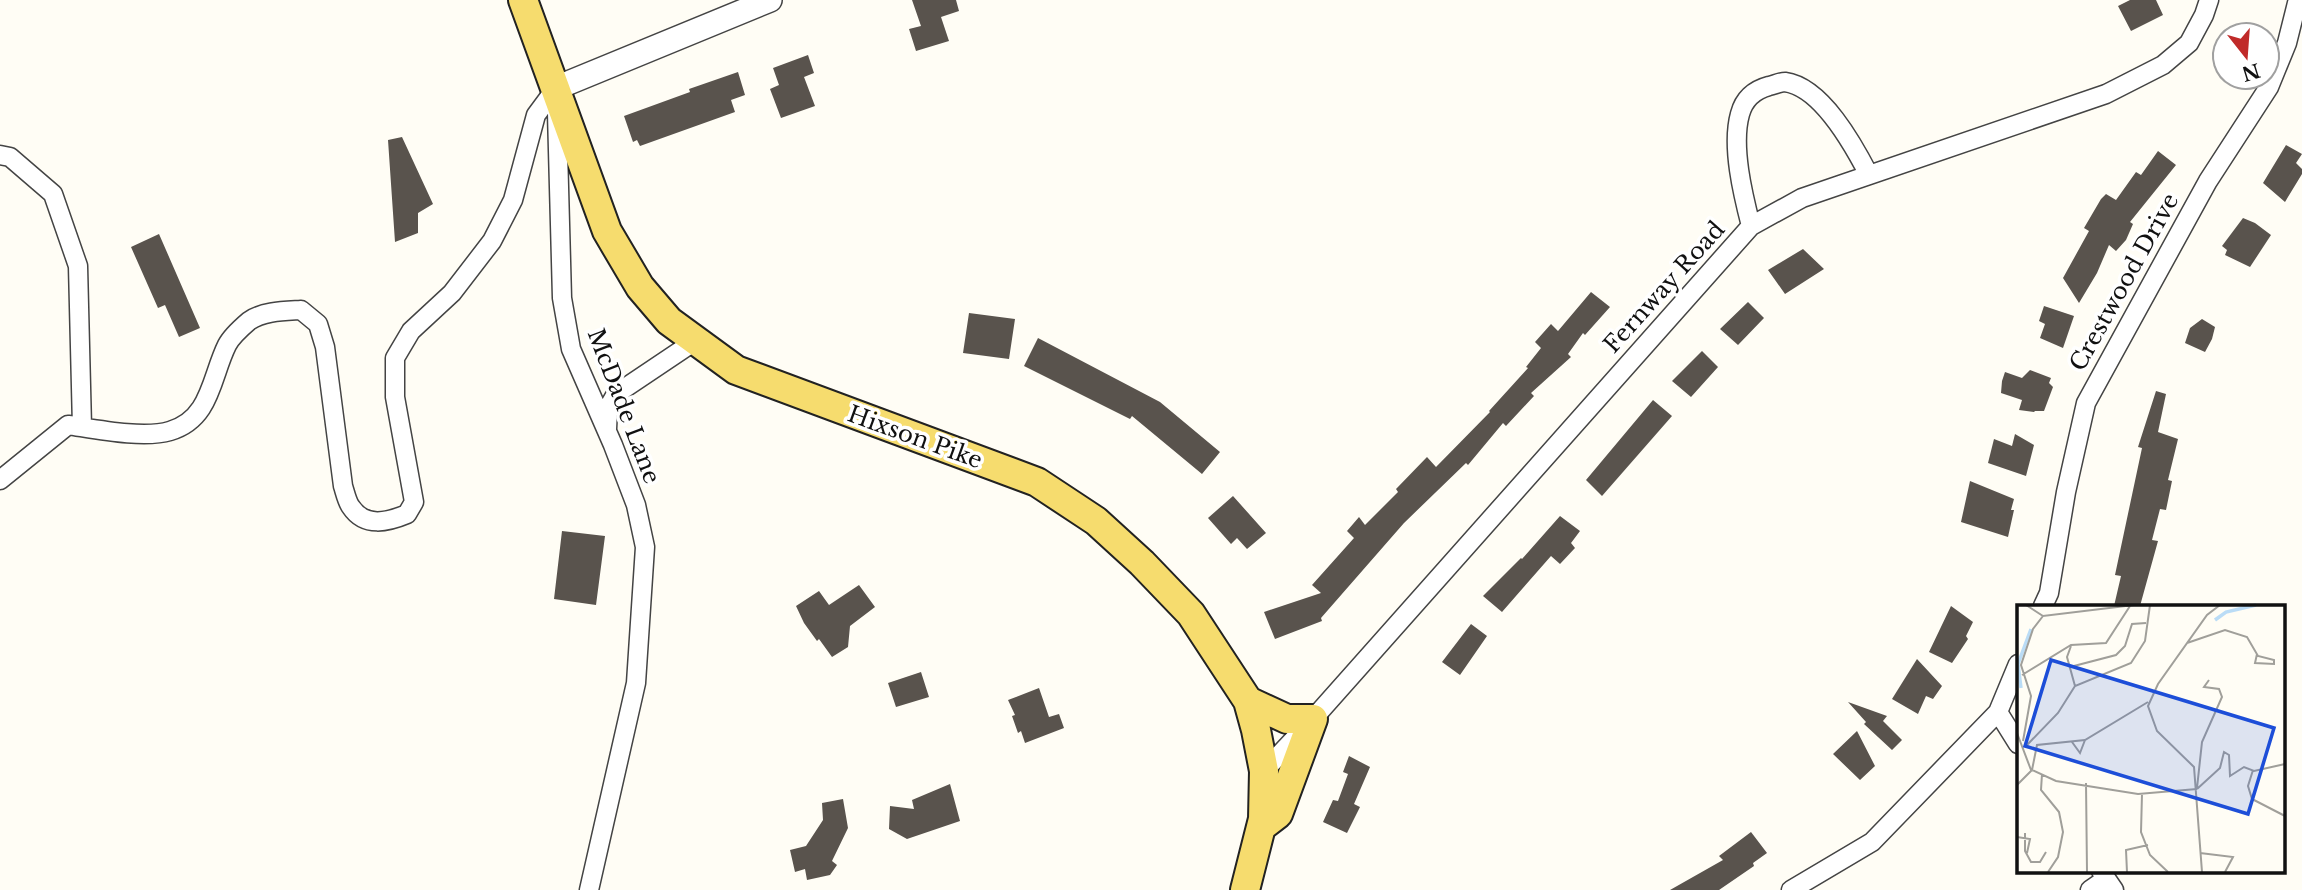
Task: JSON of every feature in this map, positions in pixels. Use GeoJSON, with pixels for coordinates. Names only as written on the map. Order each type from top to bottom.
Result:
{"type":"FeatureCollection","features":[{"type":"Feature","properties":{"kind":"main road","name":"Hixson Pike"},"geometry":{"type":"LineString","coordinates":[[523,0],[607,231],[640,287],[668,321],[736,370],[1037,482],[1096,521],[1142,563],[1191,614],[1248,701],[1256,730],[1264,771],[1261,827],[1245,890]]}},
{"type":"Feature","properties":{"kind":"main road"},"geometry":{"type":"LineString","coordinates":[[1248,701],[1287,719],[1313,719],[1278,814],[1261,827]]}},
{"type":"Feature","properties":{"kind":"street"},"geometry":{"type":"LineString","coordinates":[[0,480],[68,425],[136,434],[170,431],[198,415],[228,343],[251,320],[277,311],[302,310],[318,324],[325,347],[343,486],[351,507],[365,520],[382,523],[407,514],[414,502],[395,397],[395,358],[411,331],[452,293],[492,242],[513,200],[536,115],[556,88],[770,0]]}},
{"type":"Feature","properties":{"kind":"street","name":"Fernway Road"},"geometry":{"type":"LineString","coordinates":[[1264,771],[1751,226],[1802,198],[2106,94],[2163,65],[2189,43],[2209,0]]}},
{"type":"Feature","properties":{"kind":"street","name":"Crestwood Drive"},"geometry":{"type":"LineString","coordinates":[[2044,605],[2049,593],[2066,492],[2086,403],[2208,181],[2269,87],[2287,43],[2298,4]]}},
{"type":"Feature","properties":{"kind":"street"},"geometry":{"type":"LineString","coordinates":[[1751,226],[1740,181],[1738,127],[1746,100],[1758,89],[1784,82],[1805,90],[1825,106],[1856,149],[1869,176]]}},
{"type":"Feature","properties":{"kind":"street","name":"McDade Lane"},"geometry":{"type":"LineString","coordinates":[[556,88],[562,298],[571,349],[636,505],[645,547],[636,684],[589,890]]}},
{"type":"Feature","properties":{"kind":"street"},"geometry":{"type":"LineString","coordinates":[[0,155],[10,157],[53,194],[78,266],[82,427]]}},
{"type":"Feature","properties":{"kind":"street"},"geometry":{"type":"LineString","coordinates":[[607,432],[608,408],[616,394],[695,341]]}},
{"type":"Feature","properties":{"kind":"street"},"geometry":{"type":"LineString","coordinates":[[1791,890],[1872,842],[1998,712],[2017,666]]}},
{"type":"Feature","properties":{"kind":"street"},"geometry":{"type":"LineString","coordinates":[[1998,712],[2017,742]]}},
{"type":"Feature","properties":{"kind":"street"},"geometry":{"type":"LineString","coordinates":[[2090,890],[2107,880]]}},
{"type":"Feature","properties":{"kind":"building"},"geometry":{"type":"Polygon","coordinates":[[[912,0],[956,0],[959,11],[941,17],[949,41],[916,51],[909,29],[921,26],[912,0]]]}},
{"type":"Feature","properties":{"kind":"building"},"geometry":{"type":"Polygon","coordinates":[[[2130,0],[2156,0],[2163,15],[2131,31],[2118,6],[2130,0]]]}},
{"type":"Feature","properties":{"kind":"building"},"geometry":{"type":"Polygon","coordinates":[[[808,55],[814,73],[804,77],[815,106],[781,118],[770,89],[779,85],[773,68],[808,55]]]}},
{"type":"Feature","properties":{"kind":"building"},"geometry":{"type":"Polygon","coordinates":[[[738,72],[745,95],[731,100],[735,112],[640,146],[637,140],[633,142],[624,116],[738,72]]]}},
{"type":"Feature","properties":{"kind":"building"},"geometry":{"type":"Polygon","coordinates":[[[402,137],[433,204],[418,213],[418,233],[395,242],[388,140],[402,137]]]}},
{"type":"Feature","properties":{"kind":"building"},"geometry":{"type":"Polygon","coordinates":[[[2286,145],[2302,154],[2296,163],[2302,169],[2302,174],[2285,202],[2263,183],[2286,145]]]}},
{"type":"Feature","properties":{"kind":"building"},"geometry":{"type":"Polygon","coordinates":[[[2158,151],[2176,165],[2130,222],[2133,224],[2126,240],[2116,251],[2109,245],[2097,273],[2079,303],[2063,278],[2089,231],[2084,228],[2101,199],[2106,194],[2116,200],[2136,172],[2141,175],[2158,151]]]}},
{"type":"Feature","properties":{"kind":"building"},"geometry":{"type":"Polygon","coordinates":[[[2243,218],[2271,235],[2250,267],[2225,255],[2227,250],[2222,246],[2243,218]]]}},
{"type":"Feature","properties":{"kind":"building"},"geometry":{"type":"Polygon","coordinates":[[[159,234],[200,328],[179,337],[165,305],[158,308],[131,247],[159,234]]]}},
{"type":"Feature","properties":{"kind":"building"},"geometry":{"type":"Polygon","coordinates":[[[1803,249],[1824,269],[1785,294],[1768,270],[1803,249]]]}},
{"type":"Feature","properties":{"kind":"building"},"geometry":{"type":"Polygon","coordinates":[[[1591,292],[1610,307],[1585,335],[1583,333],[1568,354],[1571,357],[1531,393],[1534,396],[1506,426],[1503,423],[1468,465],[1466,463],[1404,523],[1321,618],[1322,621],[1275,639],[1264,612],[1321,593],[1312,585],[1354,538],[1347,531],[1359,517],[1365,525],[1398,492],[1396,489],[1427,457],[1436,467],[1490,412],[1528,368],[1526,367],[1541,348],[1535,342],[1551,324],[1558,331],[1591,292]]]}},
{"type":"Feature","properties":{"kind":"building"},"geometry":{"type":"Polygon","coordinates":[[[1748,302],[1764,318],[1738,345],[1720,329],[1748,302]]]}},
{"type":"Feature","properties":{"kind":"building"},"geometry":{"type":"Polygon","coordinates":[[[2044,306],[2074,316],[2063,348],[2040,338],[2045,324],[2039,321],[2044,306]]]}},
{"type":"Feature","properties":{"kind":"building"},"geometry":{"type":"Polygon","coordinates":[[[969,313],[1015,319],[1009,359],[963,353],[969,313]]]}},
{"type":"Feature","properties":{"kind":"building"},"geometry":{"type":"Polygon","coordinates":[[[2202,319],[2215,327],[2205,352],[2185,343],[2190,328],[2202,319]]]}},
{"type":"Feature","properties":{"kind":"building"},"geometry":{"type":"Polygon","coordinates":[[[1038,338],[1160,402],[1220,452],[1202,474],[1132,416],[1130,419],[1024,366],[1038,338]]]}},
{"type":"Feature","properties":{"kind":"building"},"geometry":{"type":"Polygon","coordinates":[[[1702,351],[1718,367],[1691,397],[1672,381],[1702,351]]]}},
{"type":"Feature","properties":{"kind":"building"},"geometry":{"type":"Polygon","coordinates":[[[2030,370],[2051,378],[2049,383],[2053,387],[2044,411],[2019,410],[2022,400],[2001,393],[2005,372],[2022,378],[2030,370]]]}},
{"type":"Feature","properties":{"kind":"building"},"geometry":{"type":"Polygon","coordinates":[[[2156,391],[2166,394],[2158,432],[2178,439],[2168,480],[2172,481],[2166,510],[2160,509],[2152,540],[2158,541],[2140,605],[2114,605],[2121,576],[2115,575],[2142,448],[2138,447],[2156,391]]]}},
{"type":"Feature","properties":{"kind":"building"},"geometry":{"type":"Polygon","coordinates":[[[1653,400],[1672,416],[1602,496],[1586,480],[1653,400]]]}},
{"type":"Feature","properties":{"kind":"building"},"geometry":{"type":"Polygon","coordinates":[[[2015,434],[2034,445],[2026,476],[1988,463],[1994,439],[2012,446],[2015,434]]]}},
{"type":"Feature","properties":{"kind":"building"},"geometry":{"type":"Polygon","coordinates":[[[1970,481],[2014,499],[2008,537],[1961,522],[1970,481]]]}},
{"type":"Feature","properties":{"kind":"building"},"geometry":{"type":"Polygon","coordinates":[[[1233,496],[1266,533],[1247,549],[1237,538],[1231,544],[1208,518],[1233,496]]]}},
{"type":"Feature","properties":{"kind":"building"},"geometry":{"type":"Polygon","coordinates":[[[1560,516],[1580,531],[1571,543],[1575,548],[1560,564],[1551,556],[1502,612],[1483,596],[1522,559],[1560,516]]]}},
{"type":"Feature","properties":{"kind":"building"},"geometry":{"type":"Polygon","coordinates":[[[562,531],[605,536],[596,605],[554,599],[562,531]]]}},
{"type":"Feature","properties":{"kind":"building"},"geometry":{"type":"Polygon","coordinates":[[[859,585],[875,607],[850,626],[848,647],[832,657],[804,623],[796,606],[819,591],[829,605],[859,585]]]}},
{"type":"Feature","properties":{"kind":"building"},"geometry":{"type":"Polygon","coordinates":[[[1951,606],[1973,622],[1966,636],[1968,639],[1952,663],[1929,652],[1951,606]]]}},
{"type":"Feature","properties":{"kind":"building"},"geometry":{"type":"Polygon","coordinates":[[[1471,624],[1487,636],[1460,675],[1442,662],[1471,624]]]}},
{"type":"Feature","properties":{"kind":"building"},"geometry":{"type":"Polygon","coordinates":[[[1917,659],[1942,686],[1933,699],[1926,696],[1918,714],[1892,699],[1917,659]]]}},
{"type":"Feature","properties":{"kind":"building"},"geometry":{"type":"Polygon","coordinates":[[[921,672],[929,697],[896,707],[888,683],[921,672]]]}},
{"type":"Feature","properties":{"kind":"building"},"geometry":{"type":"Polygon","coordinates":[[[1039,688],[1049,717],[1059,714],[1064,728],[1025,743],[1021,731],[1018,733],[1012,716],[1015,715],[1008,700],[1039,688]]]}},
{"type":"Feature","properties":{"kind":"building"},"geometry":{"type":"Polygon","coordinates":[[[1848,702],[1887,716],[1883,721],[1902,740],[1892,750],[1864,724],[1866,722],[1848,702]]]}},
{"type":"Feature","properties":{"kind":"building"},"geometry":{"type":"Polygon","coordinates":[[[1857,731],[1875,766],[1860,780],[1833,754],[1857,731]]]}},
{"type":"Feature","properties":{"kind":"building"},"geometry":{"type":"Polygon","coordinates":[[[1349,756],[1370,767],[1354,804],[1360,807],[1347,833],[1323,822],[1333,800],[1338,801],[1348,774],[1343,772],[1349,756]]]}},
{"type":"Feature","properties":{"kind":"building"},"geometry":{"type":"Polygon","coordinates":[[[950,784],[960,821],[907,839],[889,829],[890,806],[914,809],[912,800],[950,784]]]}},
{"type":"Feature","properties":{"kind":"building"},"geometry":{"type":"Polygon","coordinates":[[[843,799],[848,828],[832,861],[837,865],[830,875],[807,880],[805,869],[795,872],[790,850],[806,846],[823,820],[822,803],[843,799]]]}},
{"type":"Feature","properties":{"kind":"building"},"geometry":{"type":"Polygon","coordinates":[[[1751,832],[1767,853],[1753,863],[1754,866],[1719,890],[1670,890],[1723,860],[1719,856],[1751,832]]]}}]}
